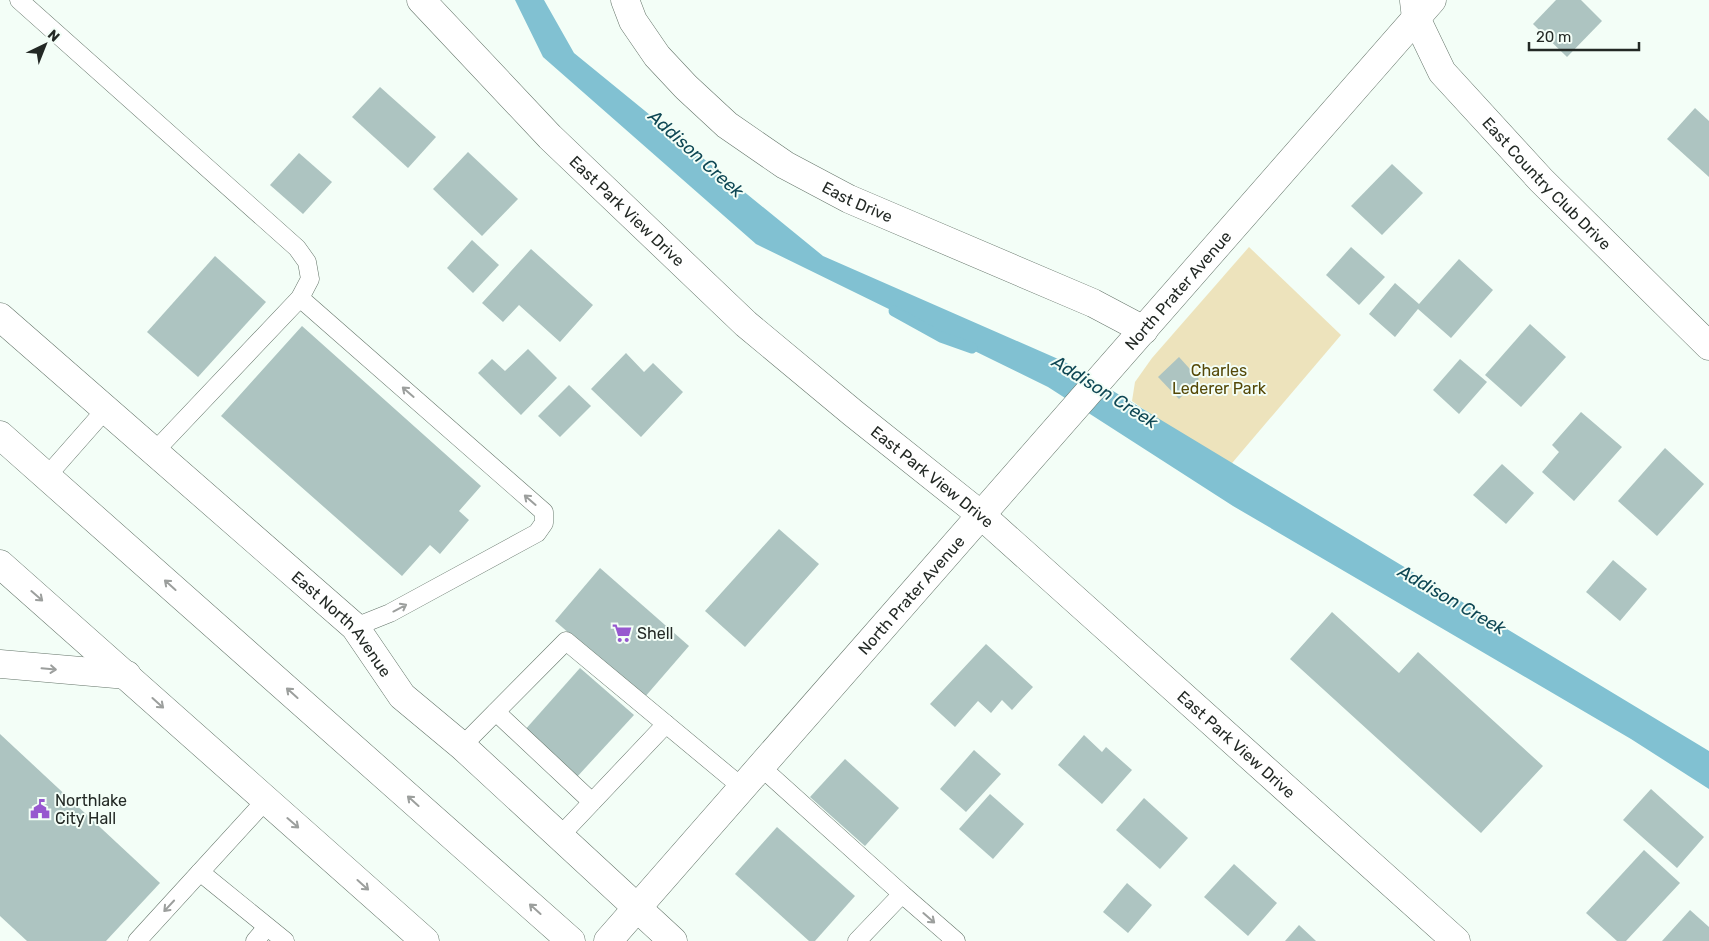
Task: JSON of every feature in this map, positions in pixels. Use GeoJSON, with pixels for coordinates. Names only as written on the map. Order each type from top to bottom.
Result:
{"type":"FeatureCollection","features":[{"type":"Feature","properties":{"kind":"street","name":"East Park View Drive"},"geometry":{"type":"LineString","coordinates":[[421,0],[550,137],[746,324],[853,413],[981,515],[1456,941]]}},
{"type":"Feature","properties":{"kind":"street","name":"East Drive"},"geometry":{"type":"LineString","coordinates":[[625,0],[633,21],[657,56],[686,86],[727,124],[785,165],[849,199],[1092,303],[1144,330]]}},
{"type":"Feature","properties":{"kind":"street","name":"North Prater Avenue"},"geometry":{"type":"LineString","coordinates":[[608,941],[1110,370],[1420,6]]}},
{"type":"Feature","properties":{"kind":"street","name":"East Country Club Drive"},"geometry":{"type":"LineString","coordinates":[[1420,6],[1442,72],[1541,180],[1709,346]]}},
{"type":"Feature","properties":{"kind":"street","name":"East North Avenue"},"geometry":{"type":"LineString","coordinates":[[0,317],[355,627],[402,696],[462,746],[673,941]]}},
{"type":"Feature","properties":{"kind":"street"},"geometry":{"type":"LineString","coordinates":[[0,435],[571,941]]}},
{"type":"Feature","properties":{"kind":"street"},"geometry":{"type":"LineString","coordinates":[[0,564],[425,941]]}},
{"type":"Feature","properties":{"kind":"street"},"geometry":{"type":"LineString","coordinates":[[0,664],[127,675]]}},
{"type":"Feature","properties":{"kind":"lane"},"geometry":{"type":"LineString","coordinates":[[19,0],[297,248],[307,262],[310,279],[300,298],[155,452]]}},
{"type":"Feature","properties":{"kind":"lane"},"geometry":{"type":"LineString","coordinates":[[300,298],[544,512],[544,523],[537,533],[390,613],[355,627]]}},
{"type":"Feature","properties":{"kind":"lane"},"geometry":{"type":"LineString","coordinates":[[47,476],[106,409]]}},
{"type":"Feature","properties":{"kind":"lane"},"geometry":{"type":"LineString","coordinates":[[462,746],[566,641],[743,788]]}},
{"type":"Feature","properties":{"kind":"lane"},"geometry":{"type":"LineString","coordinates":[[496,712],[592,802]]}},
{"type":"Feature","properties":{"kind":"lane"},"geometry":{"type":"LineString","coordinates":[[559,837],[666,724]]}},
{"type":"Feature","properties":{"kind":"lane"},"geometry":{"type":"LineString","coordinates":[[761,767],[956,941]]}},
{"type":"Feature","properties":{"kind":"lane"},"geometry":{"type":"LineString","coordinates":[[137,941],[266,800]]}},
{"type":"Feature","properties":{"kind":"lane"},"geometry":{"type":"LineString","coordinates":[[200,872],[285,941]]}},
{"type":"Feature","properties":{"kind":"lane"},"geometry":{"type":"LineString","coordinates":[[857,941],[902,894]]}},
{"type":"Feature","properties":{"kind":"lane"},"geometry":{"type":"LineString","coordinates":[[255,941],[267,927]]}},
{"type":"Feature","properties":{"kind":"green space","name":"Charles Lederer Park"},"geometry":{"type":"Polygon","coordinates":[[[1249,247],[1341,335],[1227,469],[1132,401],[1135,382],[1152,358],[1249,247]]]}},
{"type":"Feature","properties":{"kind":"water"},"geometry":{"type":"Polygon","coordinates":[[[515,0],[544,0],[574,53],[823,256],[1065,362],[1709,751],[1709,789],[1631,739],[1233,506],[1048,387],[756,244],[543,57],[515,0]]]}},
{"type":"Feature","properties":{"kind":"building"},"geometry":{"type":"Polygon","coordinates":[[[1556,0],[1581,0],[1602,21],[1567,57],[1533,24],[1556,0]]]}},
{"type":"Feature","properties":{"kind":"building"},"geometry":{"type":"Polygon","coordinates":[[[380,87],[436,137],[408,168],[352,117],[380,87]]]}},
{"type":"Feature","properties":{"kind":"building"},"geometry":{"type":"Polygon","coordinates":[[[1695,108],[1709,121],[1709,177],[1667,139],[1695,108]]]}},
{"type":"Feature","properties":{"kind":"building"},"geometry":{"type":"Polygon","coordinates":[[[468,152],[518,199],[482,236],[433,189],[468,152]]]}},
{"type":"Feature","properties":{"kind":"building"},"geometry":{"type":"Polygon","coordinates":[[[299,153],[332,182],[303,214],[270,185],[299,153]]]}},
{"type":"Feature","properties":{"kind":"building"},"geometry":{"type":"Polygon","coordinates":[[[1392,164],[1423,193],[1382,235],[1351,206],[1392,164]]]}},
{"type":"Feature","properties":{"kind":"building"},"geometry":{"type":"Polygon","coordinates":[[[472,240],[499,265],[473,293],[447,268],[472,240]]]}},
{"type":"Feature","properties":{"kind":"building"},"geometry":{"type":"Polygon","coordinates":[[[1351,247],[1385,277],[1359,305],[1326,275],[1351,247]]]}},
{"type":"Feature","properties":{"kind":"building"},"geometry":{"type":"Polygon","coordinates":[[[531,249],[593,305],[560,342],[519,305],[503,322],[482,303],[531,249]]]}},
{"type":"Feature","properties":{"kind":"building"},"geometry":{"type":"Polygon","coordinates":[[[215,256],[266,302],[198,377],[147,332],[215,256]]]}},
{"type":"Feature","properties":{"kind":"building"},"geometry":{"type":"Polygon","coordinates":[[[1459,259],[1493,290],[1451,338],[1418,309],[1395,337],[1369,314],[1395,283],[1419,304],[1459,259]]]}},
{"type":"Feature","properties":{"kind":"building"},"geometry":{"type":"Polygon","coordinates":[[[1530,324],[1566,357],[1521,407],[1485,375],[1530,324]]]}},
{"type":"Feature","properties":{"kind":"building"},"geometry":{"type":"Polygon","coordinates":[[[302,326],[481,486],[459,511],[469,520],[440,554],[430,545],[402,576],[221,416],[302,326]]]}},
{"type":"Feature","properties":{"kind":"building"},"geometry":{"type":"Polygon","coordinates":[[[528,349],[557,378],[521,415],[478,373],[492,359],[505,371],[528,349]]]}},
{"type":"Feature","properties":{"kind":"building"},"geometry":{"type":"Polygon","coordinates":[[[626,353],[644,372],[653,363],[683,392],[641,437],[591,389],[626,353]]]}},
{"type":"Feature","properties":{"kind":"building"},"geometry":{"type":"Polygon","coordinates":[[[1179,357],[1199,379],[1179,399],[1158,377],[1179,357]]]}},
{"type":"Feature","properties":{"kind":"building"},"geometry":{"type":"Polygon","coordinates":[[[1460,359],[1487,382],[1459,414],[1433,390],[1460,359]]]}},
{"type":"Feature","properties":{"kind":"building"},"geometry":{"type":"Polygon","coordinates":[[[569,385],[591,406],[560,437],[538,416],[569,385]]]}},
{"type":"Feature","properties":{"kind":"building"},"geometry":{"type":"Polygon","coordinates":[[[1581,412],[1622,447],[1574,501],[1542,472],[1559,452],[1552,445],[1581,412]]]}},
{"type":"Feature","properties":{"kind":"building"},"geometry":{"type":"Polygon","coordinates":[[[1665,448],[1704,484],[1657,536],[1618,501],[1665,448]]]}},
{"type":"Feature","properties":{"kind":"building"},"geometry":{"type":"Polygon","coordinates":[[[1502,464],[1534,493],[1506,524],[1473,495],[1502,464]]]}},
{"type":"Feature","properties":{"kind":"building"},"geometry":{"type":"Polygon","coordinates":[[[779,529],[819,564],[745,647],[705,611],[779,529]]]}},
{"type":"Feature","properties":{"kind":"building"},"geometry":{"type":"Polygon","coordinates":[[[1613,560],[1647,589],[1620,621],[1586,592],[1613,560]]]}},
{"type":"Feature","properties":{"kind":"building","name":"Shell"},"geometry":{"type":"Polygon","coordinates":[[[600,568],[689,646],[644,698],[555,621],[600,568]]]}},
{"type":"Feature","properties":{"kind":"building"},"geometry":{"type":"Polygon","coordinates":[[[1332,612],[1399,673],[1418,652],[1543,766],[1481,833],[1290,659],[1332,612]]]}},
{"type":"Feature","properties":{"kind":"building"},"geometry":{"type":"Polygon","coordinates":[[[986,644],[1033,687],[1012,710],[1002,700],[991,713],[978,701],[955,727],[930,704],[986,644]]]}},
{"type":"Feature","properties":{"kind":"building"},"geometry":{"type":"Polygon","coordinates":[[[580,668],[634,715],[576,778],[524,731],[580,668]]]}},
{"type":"Feature","properties":{"kind":"building","name":"Northlake City Hall"},"geometry":{"type":"Polygon","coordinates":[[[0,734],[160,883],[106,941],[27,941],[0,916],[0,734]]]}},
{"type":"Feature","properties":{"kind":"building"},"geometry":{"type":"Polygon","coordinates":[[[1084,735],[1102,752],[1106,747],[1132,770],[1102,804],[1058,765],[1084,735]]]}},
{"type":"Feature","properties":{"kind":"building"},"geometry":{"type":"Polygon","coordinates":[[[974,750],[1001,774],[966,812],[940,789],[974,750]]]}},
{"type":"Feature","properties":{"kind":"building"},"geometry":{"type":"Polygon","coordinates":[[[845,759],[899,808],[865,846],[810,797],[845,759]]]}},
{"type":"Feature","properties":{"kind":"building"},"geometry":{"type":"Polygon","coordinates":[[[1651,789],[1704,837],[1677,868],[1623,820],[1651,789]]]}},
{"type":"Feature","properties":{"kind":"building"},"geometry":{"type":"Polygon","coordinates":[[[990,794],[1024,824],[993,859],[959,829],[990,794]]]}},
{"type":"Feature","properties":{"kind":"building"},"geometry":{"type":"Polygon","coordinates":[[[1144,798],[1188,838],[1160,869],[1116,830],[1144,798]]]}},
{"type":"Feature","properties":{"kind":"building"},"geometry":{"type":"Polygon","coordinates":[[[777,827],[855,896],[815,941],[809,941],[735,874],[777,827]]]}},
{"type":"Feature","properties":{"kind":"building"},"geometry":{"type":"Polygon","coordinates":[[[1644,850],[1680,883],[1626,941],[1617,941],[1586,913],[1644,850]]]}},
{"type":"Feature","properties":{"kind":"building"},"geometry":{"type":"Polygon","coordinates":[[[1234,864],[1277,903],[1248,936],[1204,897],[1234,864]]]}},
{"type":"Feature","properties":{"kind":"building"},"geometry":{"type":"Polygon","coordinates":[[[1127,883],[1152,905],[1128,933],[1103,912],[1127,883]]]}},
{"type":"Feature","properties":{"kind":"building"},"geometry":{"type":"Polygon","coordinates":[[[1690,910],[1709,927],[1709,941],[1662,941],[1690,910]]]}},
{"type":"Feature","properties":{"kind":"building"},"geometry":{"type":"Polygon","coordinates":[[[1299,925],[1316,941],[1285,941],[1299,925]]]}},
{"type":"Feature","properties":{"kind":"waterway","name":"Addison Creek"},"geometry":{"type":"LineString","coordinates":[[894,311],[941,337],[972,348]]}},
{"type":"Feature","properties":{"kind":"place","name":"Shell"},"geometry":{"type":"Point","coordinates":[622,633]}},
{"type":"Feature","properties":{"kind":"place","name":"Northlake City Hall"},"geometry":{"type":"Point","coordinates":[40,809]}}]}
